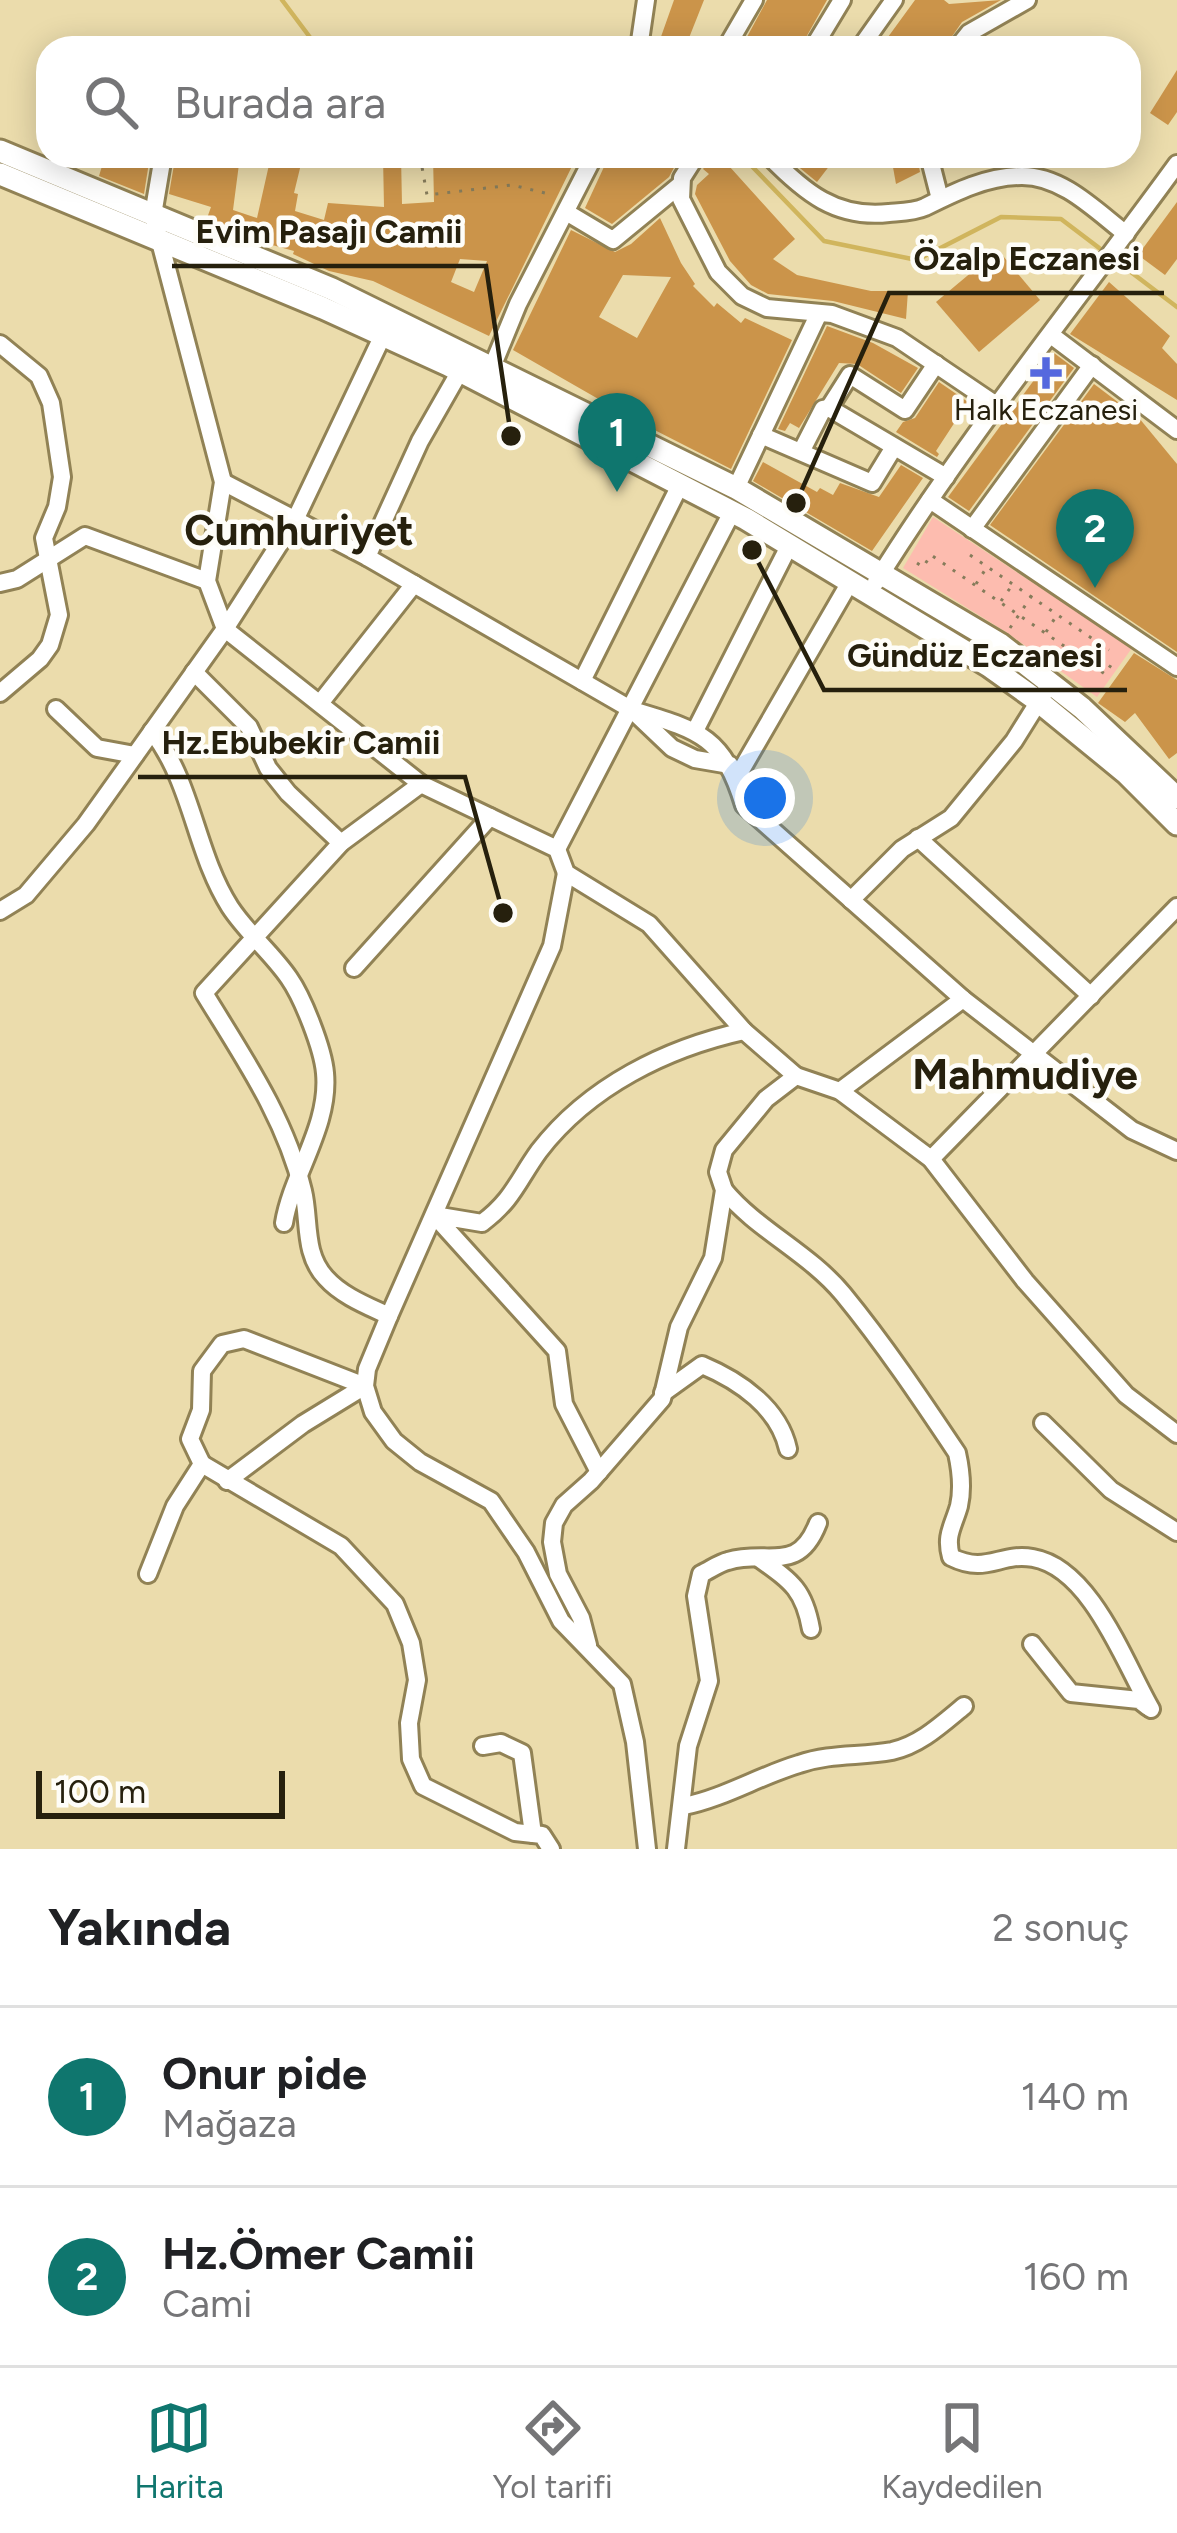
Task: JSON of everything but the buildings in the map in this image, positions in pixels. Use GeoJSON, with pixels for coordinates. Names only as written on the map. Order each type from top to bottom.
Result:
{"type":"FeatureCollection","features":[{"type":"Feature","properties":{"kind":"main road"},"geometry":{"type":"LineString","coordinates":[[0,151],[36,166]]}},
{"type":"Feature","properties":{"kind":"main road"},"geometry":{"type":"LineString","coordinates":[[41,168],[332,289],[1045,691],[1173,787]]}},
{"type":"Feature","properties":{"kind":"main road"},"geometry":{"type":"LineString","coordinates":[[0,174],[460,371],[489,375],[736,488],[1000,644],[1177,824]]}},
{"type":"Feature","properties":{"kind":"street"},"geometry":{"type":"LineString","coordinates":[[641,36],[646,0]]}},
{"type":"Feature","properties":{"kind":"street"},"geometry":{"type":"LineString","coordinates":[[733,36],[754,0]]}},
{"type":"Feature","properties":{"kind":"street"},"geometry":{"type":"LineString","coordinates":[[821,36],[842,0]]}},
{"type":"Feature","properties":{"kind":"street"},"geometry":{"type":"LineString","coordinates":[[869,36],[895,0]]}},
{"type":"Feature","properties":{"kind":"street"},"geometry":{"type":"LineString","coordinates":[[966,36],[1027,0]]}},
{"type":"Feature","properties":{"kind":"street"},"geometry":{"type":"LineString","coordinates":[[734,772],[860,587],[882,572],[996,405],[1177,164]]}},
{"type":"Feature","properties":{"kind":"street"},"geometry":{"type":"LineString","coordinates":[[161,168],[153,214],[223,482],[207,581],[225,628],[421,784],[557,849],[566,873],[553,946],[389,1316],[364,1386],[373,1412],[394,1441],[420,1462],[491,1501],[526,1552],[561,1621],[622,1684],[635,1742],[647,1849]]}},
{"type":"Feature","properties":{"kind":"street"},"geometry":{"type":"LineString","coordinates":[[489,375],[518,304],[588,168]]}},
{"type":"Feature","properties":{"kind":"street"},"geometry":{"type":"LineString","coordinates":[[569,206],[613,240],[680,185],[689,168]]}},
{"type":"Feature","properties":{"kind":"street"},"geometry":{"type":"LineString","coordinates":[[785,168],[811,197],[843,211],[869,215],[920,210],[956,190],[1024,176],[1065,187],[1124,237]]}},
{"type":"Feature","properties":{"kind":"street"},"geometry":{"type":"LineString","coordinates":[[932,168],[940,199]]}},
{"type":"Feature","properties":{"kind":"street"},"geometry":{"type":"LineString","coordinates":[[680,185],[690,224],[718,272],[742,296],[767,308],[832,314],[897,338],[996,405]]}},
{"type":"Feature","properties":{"kind":"street"},"geometry":{"type":"LineString","coordinates":[[736,488],[819,313]]}},
{"type":"Feature","properties":{"kind":"street"},"geometry":{"type":"LineString","coordinates":[[0,911],[26,895],[86,824],[225,628],[296,518],[383,335]]}},
{"type":"Feature","properties":{"kind":"street"},"geometry":{"type":"LineString","coordinates":[[1051,335],[1177,430]]}},
{"type":"Feature","properties":{"kind":"street"},"geometry":{"type":"LineString","coordinates":[[0,344],[39,376],[51,403],[62,477],[44,538],[58,615],[50,645],[28,673],[0,693]]}},
{"type":"Feature","properties":{"kind":"street"},"geometry":{"type":"LineString","coordinates":[[802,450],[850,375],[905,410],[936,364]]}},
{"type":"Feature","properties":{"kind":"street"},"geometry":{"type":"LineString","coordinates":[[972,529],[1092,365]]}},
{"type":"Feature","properties":{"kind":"street"},"geometry":{"type":"LineString","coordinates":[[367,557],[420,441],[460,371]]}},
{"type":"Feature","properties":{"kind":"street"},"geometry":{"type":"LineString","coordinates":[[829,408],[946,477]]}},
{"type":"Feature","properties":{"kind":"street"},"geometry":{"type":"LineString","coordinates":[[761,435],[872,483],[893,447]]}},
{"type":"Feature","properties":{"kind":"street"},"geometry":{"type":"LineString","coordinates":[[223,482],[367,557],[632,710],[672,748],[734,772]]}},
{"type":"Feature","properties":{"kind":"street"},"geometry":{"type":"LineString","coordinates":[[583,681],[680,485]]}},
{"type":"Feature","properties":{"kind":"street"},"geometry":{"type":"LineString","coordinates":[[930,500],[1177,667]]}},
{"type":"Feature","properties":{"kind":"street"},"geometry":{"type":"LineString","coordinates":[[557,849],[732,512]]}},
{"type":"Feature","properties":{"kind":"street"},"geometry":{"type":"LineString","coordinates":[[0,583],[17,579],[85,536],[207,581]]}},
{"type":"Feature","properties":{"kind":"street"},"geometry":{"type":"LineString","coordinates":[[696,729],[790,544]]}},
{"type":"Feature","properties":{"kind":"street"},"geometry":{"type":"LineString","coordinates":[[321,703],[414,584]]}},
{"type":"Feature","properties":{"kind":"street"},"geometry":{"type":"LineString","coordinates":[[194,671],[249,727],[268,768],[288,794],[341,843]]}},
{"type":"Feature","properties":{"kind":"street"},"geometry":{"type":"LineString","coordinates":[[851,900],[902,849],[951,818],[1014,741],[1045,691]]}},
{"type":"Feature","properties":{"kind":"street"},"geometry":{"type":"LineString","coordinates":[[56,709],[97,748],[135,755]]}},
{"type":"Feature","properties":{"kind":"street"},"geometry":{"type":"LineString","coordinates":[[632,710],[696,729],[734,772],[744,805],[963,999],[1132,1130],[1177,1151]]}},
{"type":"Feature","properties":{"kind":"street"},"geometry":{"type":"LineString","coordinates":[[152,731],[182,780],[216,880],[231,908],[291,981],[326,1074],[312,1142],[289,1196],[284,1223]]}},
{"type":"Feature","properties":{"kind":"street"},"geometry":{"type":"LineString","coordinates":[[389,1316],[347,1295],[325,1277],[311,1255],[298,1178],[272,1102],[204,994],[341,843],[421,784]]}},
{"type":"Feature","properties":{"kind":"street"},"geometry":{"type":"LineString","coordinates":[[354,968],[490,817]]}},
{"type":"Feature","properties":{"kind":"street"},"geometry":{"type":"LineString","coordinates":[[919,838],[1090,995]]}},
{"type":"Feature","properties":{"kind":"street"},"geometry":{"type":"LineString","coordinates":[[566,873],[649,924],[745,1031],[796,1076],[840,1090],[931,1159],[1024,1280],[1126,1395],[1177,1434]]}},
{"type":"Feature","properties":{"kind":"street"},"geometry":{"type":"LineString","coordinates":[[931,1159],[1177,908]]}},
{"type":"Feature","properties":{"kind":"street"},"geometry":{"type":"LineString","coordinates":[[840,1090],[963,999]]}},
{"type":"Feature","properties":{"kind":"street"},"geometry":{"type":"LineString","coordinates":[[434,1215],[482,1223],[507,1204],[540,1150],[606,1090],[655,1058],[699,1041],[745,1031]]}},
{"type":"Feature","properties":{"kind":"street"},"geometry":{"type":"LineString","coordinates":[[796,1076],[766,1099],[724,1150],[718,1172],[724,1190],[742,1212],[842,1292],[957,1454],[962,1473],[959,1504],[946,1538],[951,1557],[970,1567],[1029,1557],[1062,1570],[1108,1622],[1150,1709],[1138,1700],[1071,1694],[1032,1644]]}},
{"type":"Feature","properties":{"kind":"street"},"geometry":{"type":"LineString","coordinates":[[663,1393],[679,1327],[713,1258],[724,1190]]}},
{"type":"Feature","properties":{"kind":"street"},"geometry":{"type":"LineString","coordinates":[[434,1215],[557,1351],[564,1404],[599,1472]]}},
{"type":"Feature","properties":{"kind":"street"},"geometry":{"type":"LineString","coordinates":[[364,1386],[244,1339],[223,1344],[202,1371],[201,1410],[190,1439],[202,1464],[341,1546],[395,1604],[411,1643],[417,1680],[410,1723],[411,1759],[423,1786],[515,1832],[542,1835],[551,1849]]}},
{"type":"Feature","properties":{"kind":"street"},"geometry":{"type":"LineString","coordinates":[[590,1651],[581,1618],[558,1574],[554,1523],[663,1393],[702,1365],[716,1371],[774,1414],[788,1449]]}},
{"type":"Feature","properties":{"kind":"street"},"geometry":{"type":"LineString","coordinates":[[227,1481],[364,1386]]}},
{"type":"Feature","properties":{"kind":"street"},"geometry":{"type":"LineString","coordinates":[[1043,1423],[1111,1490],[1177,1532]]}},
{"type":"Feature","properties":{"kind":"street"},"geometry":{"type":"LineString","coordinates":[[148,1574],[175,1506],[202,1464]]}},
{"type":"Feature","properties":{"kind":"street"},"geometry":{"type":"LineString","coordinates":[[676,1849],[688,1746],[710,1681],[695,1596],[701,1574],[729,1560],[794,1556],[812,1540],[818,1523]]}},
{"type":"Feature","properties":{"kind":"street"},"geometry":{"type":"LineString","coordinates":[[760,1559],[795,1584],[808,1608],[812,1629]]}},
{"type":"Feature","properties":{"kind":"street"},"geometry":{"type":"LineString","coordinates":[[683,1806],[710,1801],[830,1755],[889,1752],[912,1744],[964,1706]]}},
{"type":"Feature","properties":{"kind":"street"},"geometry":{"type":"LineString","coordinates":[[483,1746],[501,1743],[522,1753],[532,1834]]}},
{"type":"Feature","properties":{"kind":"path"},"geometry":{"type":"LineString","coordinates":[[422,168],[427,195],[512,185],[569,206]]}},
{"type":"Feature","properties":{"kind":"path"},"geometry":{"type":"LineString","coordinates":[[917,563],[923,567],[931,555],[1105,674],[1113,662]]}},
{"type":"Feature","properties":{"kind":"path"},"geometry":{"type":"LineString","coordinates":[[970,555],[1109,650]]}},
{"type":"Feature","properties":{"kind":"path"},"geometry":{"type":"LineString","coordinates":[[975,585],[988,567]]}},
{"type":"Feature","properties":{"kind":"path"},"geometry":{"type":"LineString","coordinates":[[1000,644],[1043,578]]}},
{"type":"Feature","properties":{"kind":"path"},"geometry":{"type":"LineString","coordinates":[[1000,602],[1013,584]]}},
{"type":"Feature","properties":{"kind":"path"},"geometry":{"type":"LineString","coordinates":[[1045,633],[1058,615]]}},
{"type":"Feature","properties":{"kind":"shaded area"},"geometry":{"type":"Polygon","coordinates":[[[933,517],[1132,648],[1097,697],[1006,632],[903,568],[933,517]]]}},
{"type":"Feature","properties":{"kind":"waterway"},"geometry":{"type":"LineString","coordinates":[[282,0],[309,36]]}},
{"type":"Feature","properties":{"kind":"waterway"},"geometry":{"type":"LineString","coordinates":[[754,168],[824,241],[917,260],[1001,217],[1061,219],[1177,307]]}},
{"type":"Feature","properties":{"kind":"place","name":"Halk Eczanesi"},"geometry":{"type":"Point","coordinates":[1046,373]}},
{"type":"Feature","properties":{"kind":"place","name":"Evim Pasajı Camii"},"geometry":{"type":"Point","coordinates":[511,436]}},
{"type":"Feature","properties":{"kind":"place","name":"Onur pide"},"geometry":{"type":"Point","coordinates":[617,492]}},
{"type":"Feature","properties":{"kind":"place","name":"Özalp Eczanesi"},"geometry":{"type":"Point","coordinates":[796,503]}},
{"type":"Feature","properties":{"kind":"place","name":"Gündüz Eczanesi"},"geometry":{"type":"Point","coordinates":[752,550]}},
{"type":"Feature","properties":{"kind":"place","name":"Hz.Ömer Camii"},"geometry":{"type":"Point","coordinates":[1095,588]}},
{"type":"Feature","properties":{"kind":"place","name":"Hz.Ebubekir Camii"},"geometry":{"type":"Point","coordinates":[503,913]}},
{"type":"Feature","properties":{"kind":"district","name":"Cumhuriyet"},"geometry":{"type":"Point","coordinates":[299,530]}},
{"type":"Feature","properties":{"kind":"district","name":"Mahmudiye"},"geometry":{"type":"Point","coordinates":[1025,1074]}}]}
